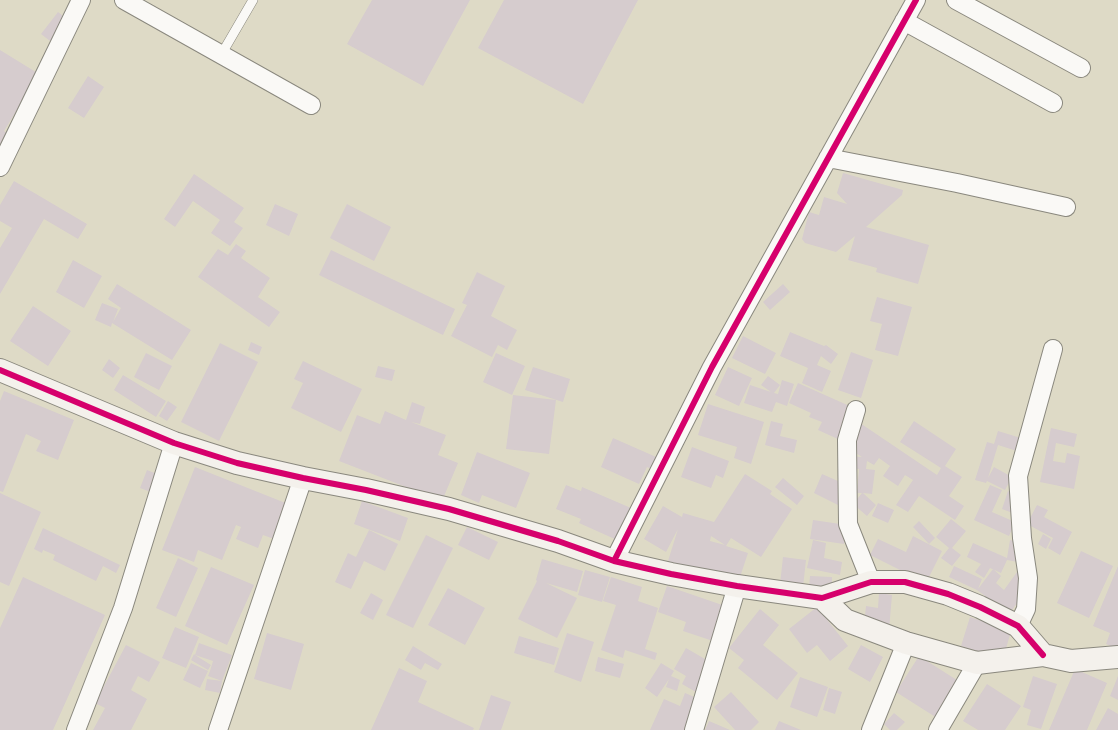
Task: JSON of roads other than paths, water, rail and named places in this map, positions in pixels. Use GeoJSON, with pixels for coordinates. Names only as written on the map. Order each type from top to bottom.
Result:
{"type":"FeatureCollection","features":[{"type":"Feature","properties":{"kind":"street"},"geometry":{"type":"LineString","coordinates":[[0,167],[81,0]]}},
{"type":"Feature","properties":{"kind":"street"},"geometry":{"type":"LineString","coordinates":[[124,0],[311,105]]}},
{"type":"Feature","properties":{"kind":"street"},"geometry":{"type":"LineString","coordinates":[[614,561],[712,367],[916,0]]}},
{"type":"Feature","properties":{"kind":"street"},"geometry":{"type":"LineString","coordinates":[[956,0],[1081,68]]}},
{"type":"Feature","properties":{"kind":"street"},"geometry":{"type":"LineString","coordinates":[[904,21],[1053,103]]}},
{"type":"Feature","properties":{"kind":"street"},"geometry":{"type":"LineString","coordinates":[[828,158],[957,183],[1066,207]]}},
{"type":"Feature","properties":{"kind":"street"},"geometry":{"type":"LineString","coordinates":[[1018,626],[1026,609],[1028,578],[1022,538],[1018,476],[1053,349]]}},
{"type":"Feature","properties":{"kind":"street"},"geometry":{"type":"LineString","coordinates":[[0,370],[174,443],[237,463],[449,509],[558,541],[614,561],[671,574],[737,586],[822,598],[871,582],[905,582],[948,594],[980,606],[1018,626],[1043,655]]}},
{"type":"Feature","properties":{"kind":"street"},"geometry":{"type":"LineString","coordinates":[[856,410],[847,440],[848,524],[871,582]]}},
{"type":"Feature","properties":{"kind":"street"},"geometry":{"type":"LineString","coordinates":[[76,730],[123,608],[174,443]]}},
{"type":"Feature","properties":{"kind":"street"},"geometry":{"type":"LineString","coordinates":[[218,730],[303,478]]}},
{"type":"Feature","properties":{"kind":"street"},"geometry":{"type":"LineString","coordinates":[[694,730],[737,586]]}},
{"type":"Feature","properties":{"kind":"street"},"geometry":{"type":"LineString","coordinates":[[822,598],[845,620],[906,643],[977,663],[1043,655],[1071,661],[1118,657]]}},
{"type":"Feature","properties":{"kind":"street"},"geometry":{"type":"LineString","coordinates":[[871,730],[906,643]]}},
{"type":"Feature","properties":{"kind":"street"},"geometry":{"type":"LineString","coordinates":[[938,730],[977,663]]}},
{"type":"Feature","properties":{"kind":"lane"},"geometry":{"type":"LineString","coordinates":[[221,54],[253,0]]}}]}
